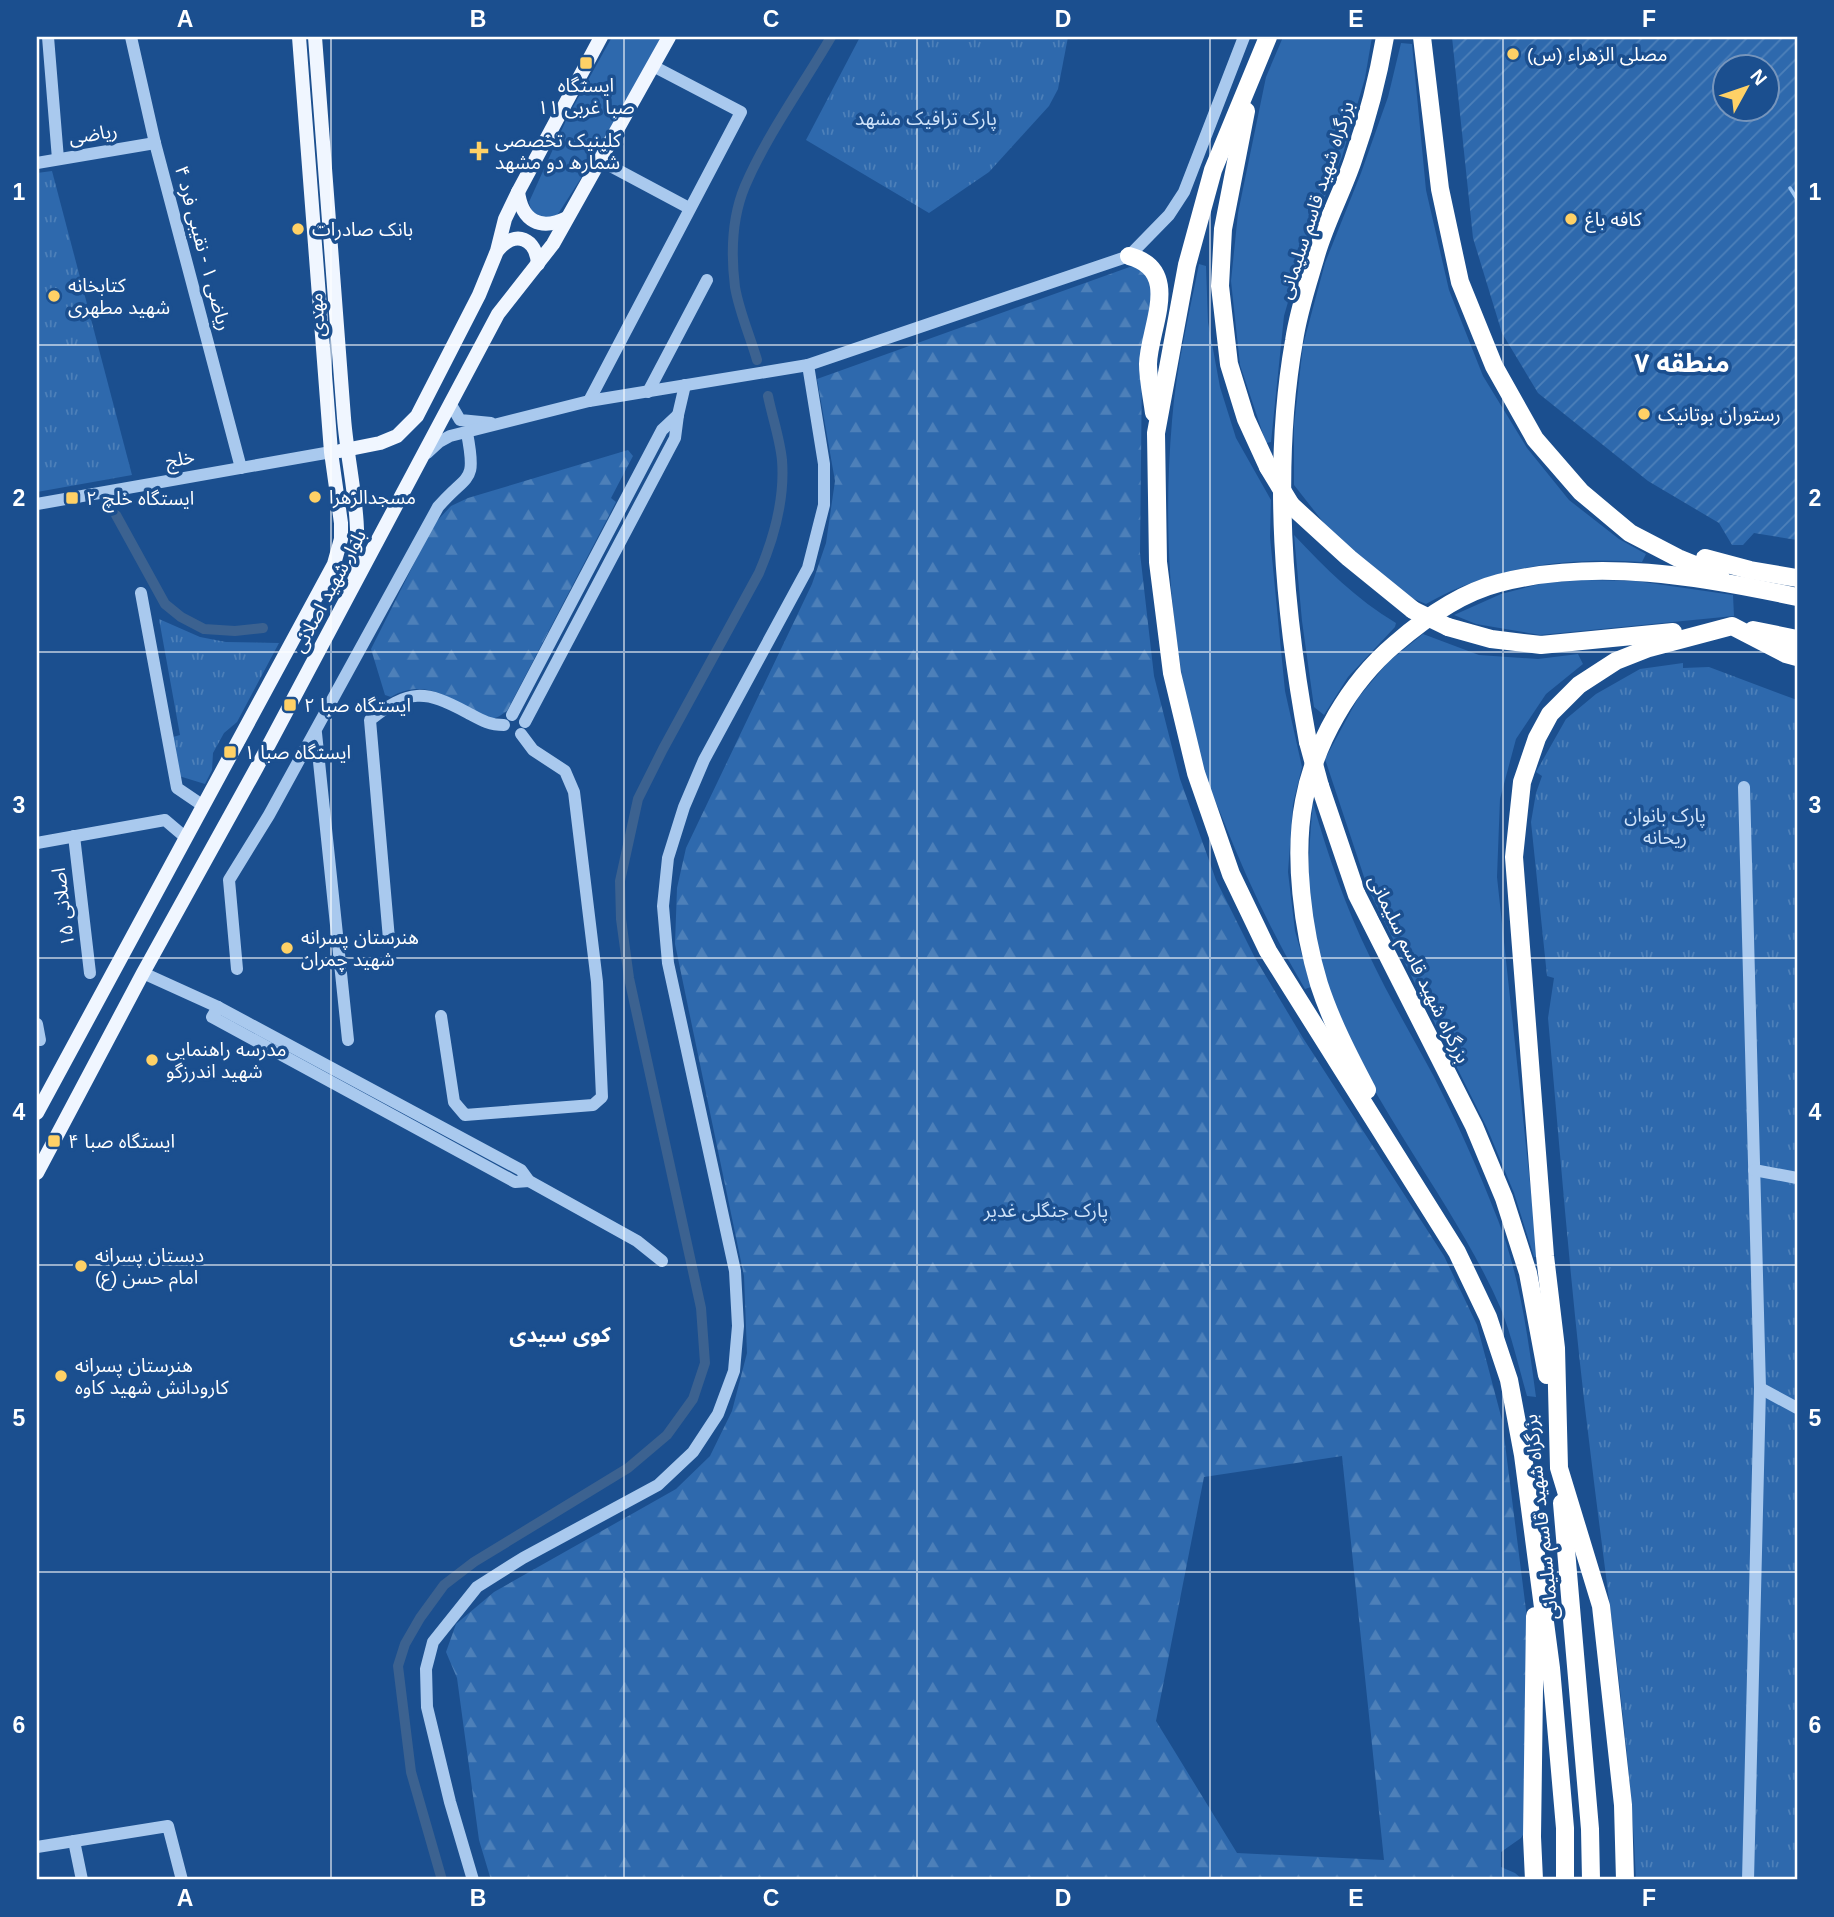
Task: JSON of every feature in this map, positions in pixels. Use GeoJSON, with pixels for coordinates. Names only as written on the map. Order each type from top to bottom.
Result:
{"type":"FeatureCollection","features":[{"type":"Feature","properties":{"kind":"highway"},"geometry":{"type":"LineString","coordinates":[[1156,433],[1187,265],[1213,170],[1268,37]]}},
{"type":"Feature","properties":{"kind":"highway","name":"بزرگراه شهید قاسم سلیمانی"},"geometry":{"type":"LineString","coordinates":[[1385,37],[1379,70],[1354,159],[1315,255],[1294,341],[1285,424],[1282,527],[1296,674],[1308,742],[1320,786],[1357,895],[1474,1126],[1504,1198],[1528,1273],[1545,1359],[1559,1468],[1590,1829],[1591,1880]]}},
{"type":"Feature","properties":{"kind":"highway"},"geometry":{"type":"LineString","coordinates":[[1422,37],[1440,189],[1460,282],[1494,366],[1535,439],[1581,492],[1630,533],[1678,558],[1760,589]]}},
{"type":"Feature","properties":{"kind":"highway"},"geometry":{"type":"LineString","coordinates":[[1254,70],[1223,229],[1220,286],[1229,364],[1246,419],[1268,467],[1291,505],[1349,558],[1413,610],[1448,626],[1490,639],[1541,645],[1732,626],[1797,639]]}},
{"type":"Feature","properties":{"kind":"highway"},"geometry":{"type":"LineString","coordinates":[[1129,256],[1143,260],[1150,267],[1158,277],[1161,290],[1148,364],[1156,433],[1158,562],[1171,673],[1196,773],[1231,874],[1268,951],[1424,1198]]}},
{"type":"Feature","properties":{"kind":"highway"},"geometry":{"type":"LineString","coordinates":[[1581,492],[1656,537],[1691,554],[1740,568],[1797,578]]}},
{"type":"Feature","properties":{"kind":"highway"},"geometry":{"type":"LineString","coordinates":[[1424,1198],[1348,1053],[1320,985],[1307,930],[1299,868],[1304,801],[1323,739],[1348,695],[1377,659],[1419,623],[1458,599],[1496,584],[1540,574],[1583,570],[1635,572],[1760,589],[1797,597]]}},
{"type":"Feature","properties":{"kind":"highway"},"geometry":{"type":"LineString","coordinates":[[1625,1880],[1623,1805],[1601,1606],[1559,1468],[1556,1348],[1545,1256],[1514,857],[1522,782],[1537,738],[1550,714],[1579,685],[1616,661],[1649,648],[1732,626],[1797,657]]}},
{"type":"Feature","properties":{"kind":"highway","name":"بزرگراه شهید قاسم سلیمانی"},"geometry":{"type":"LineString","coordinates":[[1424,1198],[1457,1252],[1488,1317],[1509,1380],[1523,1455],[1551,1668],[1564,1828],[1565,1880]]}},
{"type":"Feature","properties":{"kind":"highway"},"geometry":{"type":"LineString","coordinates":[[1534,1880],[1532,1837],[1536,1556]]}},
{"type":"Feature","properties":{"kind":"main road","name":"مهدی"},"geometry":{"type":"LineString","coordinates":[[299,37],[331,452],[341,523],[341,539],[334,564]]}},
{"type":"Feature","properties":{"kind":"main road","name":"مهدی"},"geometry":{"type":"LineString","coordinates":[[315,37],[347,450],[357,522],[357,559],[351,590]]}},
{"type":"Feature","properties":{"kind":"main road"},"geometry":{"type":"LineString","coordinates":[[331,452],[380,443],[397,436],[417,416],[479,295],[498,251],[505,219],[518,192],[601,37]]}},
{"type":"Feature","properties":{"kind":"main road","name":"بلوار شهید اصلانی"},"geometry":{"type":"LineString","coordinates":[[37,1173],[498,314],[538,264],[567,218],[669,37]]}},
{"type":"Feature","properties":{"kind":"main road"},"geometry":{"type":"LineString","coordinates":[[518,192],[520,206],[528,217],[540,224],[554,224],[567,218]]}},
{"type":"Feature","properties":{"kind":"main road"},"geometry":{"type":"LineString","coordinates":[[498,251],[505,242],[517,238],[529,242],[537,252],[538,264]]}},
{"type":"Feature","properties":{"kind":"main road","name":"بلوار شهید اصلانی"},"geometry":{"type":"LineString","coordinates":[[37,1113],[334,564]]}},
{"type":"Feature","properties":{"kind":"street"},"geometry":{"type":"LineString","coordinates":[[48,37],[58,159]]}},
{"type":"Feature","properties":{"kind":"street","name":"ریاضی ۱ - نقیبی فرد ۴"},"geometry":{"type":"LineString","coordinates":[[131,37],[155,143],[241,468]]}},
{"type":"Feature","properties":{"kind":"street"},"geometry":{"type":"LineString","coordinates":[[422,458],[450,436],[589,401],[808,365],[1129,256],[1169,215],[1184,192],[1244,37]]}},
{"type":"Feature","properties":{"kind":"street"},"geometry":{"type":"LineString","coordinates":[[589,401],[741,112],[653,66]]}},
{"type":"Feature","properties":{"kind":"street","name":"ریاضی"},"geometry":{"type":"LineString","coordinates":[[37,163],[155,143]]}},
{"type":"Feature","properties":{"kind":"street"},"geometry":{"type":"LineString","coordinates":[[601,161],[689,208]]}},
{"type":"Feature","properties":{"kind":"street"},"geometry":{"type":"LineString","coordinates":[[648,392],[707,280]]}},
{"type":"Feature","properties":{"kind":"street"},"geometry":{"type":"LineString","coordinates":[[473,1880],[450,1802],[427,1707],[426,1669],[433,1642],[477,1587],[523,1558],[658,1485],[693,1452],[718,1414],[734,1371],[738,1326],[735,1271],[668,963],[663,905],[668,858],[684,807],[705,760],[808,568],[824,505],[824,464],[808,365]]}},
{"type":"Feature","properties":{"kind":"street"},"geometry":{"type":"LineString","coordinates":[[678,415],[662,430],[508,720],[509,734],[523,728],[675,438],[685,385]]}},
{"type":"Feature","properties":{"kind":"street"},"geometry":{"type":"LineString","coordinates":[[450,402],[460,419],[494,424]]}},
{"type":"Feature","properties":{"kind":"street"},"geometry":{"type":"LineString","coordinates":[[237,969],[229,880],[316,732],[438,507],[463,485],[469,475],[473,464],[467,433]]}},
{"type":"Feature","properties":{"kind":"street","name":"خلج"},"geometry":{"type":"LineString","coordinates":[[37,504],[331,452]]}},
{"type":"Feature","properties":{"kind":"street"},"geometry":{"type":"LineString","coordinates":[[649,455],[662,462]]}},
{"type":"Feature","properties":{"kind":"street"},"geometry":{"type":"LineString","coordinates":[[632,490],[644,496]]}},
{"type":"Feature","properties":{"kind":"street"},"geometry":{"type":"LineString","coordinates":[[597,554],[610,561]]}},
{"type":"Feature","properties":{"kind":"street"},"geometry":{"type":"LineString","coordinates":[[141,593],[177,788],[202,805]]}},
{"type":"Feature","properties":{"kind":"street"},"geometry":{"type":"LineString","coordinates":[[551,641],[564,648]]}},
{"type":"Feature","properties":{"kind":"street"},"geometry":{"type":"LineString","coordinates":[[389,939],[370,720],[392,702],[419,694],[445,700],[490,725],[521,717],[533,750],[565,771],[574,792],[597,982],[602,1097],[593,1105],[465,1115],[454,1102],[442,1016]]}},
{"type":"Feature","properties":{"kind":"street"},"geometry":{"type":"LineString","coordinates":[[316,732],[348,1040]]}},
{"type":"Feature","properties":{"kind":"street"},"geometry":{"type":"LineString","coordinates":[[1744,787],[1760,1388],[1748,1880]]}},
{"type":"Feature","properties":{"kind":"street"},"geometry":{"type":"LineString","coordinates":[[37,843],[165,820],[185,837]]}},
{"type":"Feature","properties":{"kind":"street","name":"اصلانی ۱۵"},"geometry":{"type":"LineString","coordinates":[[74,836],[90,973]]}},
{"type":"Feature","properties":{"kind":"street"},"geometry":{"type":"LineString","coordinates":[[144,972],[218,1007],[521,1170],[529,1181],[637,1241],[662,1261]]}},
{"type":"Feature","properties":{"kind":"street"},"geometry":{"type":"LineString","coordinates":[[37,1024],[40,1040]]}},
{"type":"Feature","properties":{"kind":"street"},"geometry":{"type":"LineString","coordinates":[[1754,1170],[1797,1178]]}},
{"type":"Feature","properties":{"kind":"street"},"geometry":{"type":"LineString","coordinates":[[1760,1388],[1797,1408]]}},
{"type":"Feature","properties":{"kind":"street"},"geometry":{"type":"LineString","coordinates":[[37,1847],[168,1826],[182,1880]]}},
{"type":"Feature","properties":{"kind":"street"},"geometry":{"type":"LineString","coordinates":[[74,1841],[82,1880]]}},
{"type":"Feature","properties":{"kind":"green space"},"geometry":{"type":"Polygon","coordinates":[[[612,37],[662,37],[610,133],[558,214],[550,220],[532,213],[529,202],[568,116],[612,37]]]}},
{"type":"Feature","properties":{"kind":"green space","name":"پارک ترافیک مشهد"},"geometry":{"type":"Polygon","coordinates":[[[860,37],[1068,37],[1058,89],[1049,106],[989,172],[929,213],[806,140],[860,37]]]}},
{"type":"Feature","properties":{"kind":"green space"},"geometry":{"type":"Polygon","coordinates":[[[1283,37],[1372,37],[1365,78],[1342,157],[1305,243],[1284,316],[1271,442],[1266,443],[1240,365],[1231,281],[1238,213],[1266,77],[1283,37]]]}},
{"type":"Feature","properties":{"kind":"green space"},"geometry":{"type":"Polygon","coordinates":[[[1452,37],[1797,37],[1797,540],[1754,533],[1743,545],[1732,545],[1719,523],[1648,481],[1538,393],[1502,333],[1473,238],[1452,37]]]}},
{"type":"Feature","properties":{"kind":"green space"},"geometry":{"type":"Polygon","coordinates":[[[1401,43],[1412,44],[1426,190],[1449,290],[1483,376],[1527,448],[1569,500],[1619,539],[1646,554],[1642,562],[1586,561],[1531,567],[1477,581],[1426,604],[1409,597],[1365,565],[1331,532],[1294,485],[1294,425],[1303,345],[1325,263],[1388,97],[1401,43]]]}},
{"type":"Feature","properties":{"kind":"green space"},"geometry":{"type":"Polygon","coordinates":[[[52,171],[132,475],[37,492],[37,173],[52,171]]]}},
{"type":"Feature","properties":{"kind":"green space","name":"پارک جنگلی غدیر"},"geometry":{"type":"Polygon","coordinates":[[[1138,264],[1155,288],[1142,366],[1140,553],[1154,676],[1180,779],[1216,880],[1255,958],[1303,1038],[1444,1256],[1477,1325],[1502,1420],[1526,1610],[1526,1830],[1521,1838],[1501,1852],[1501,1867],[1523,1880],[491,1880],[479,1840],[457,1678],[446,1652],[456,1624],[494,1592],[676,1489],[710,1456],[732,1411],[747,1353],[744,1276],[675,944],[677,888],[686,848],[812,584],[826,543],[835,481],[817,379],[1138,264]],[[1342,1456],[1204,1477],[1156,1721],[1237,1853],[1384,1860],[1342,1456]]]}},
{"type":"Feature","properties":{"kind":"green space"},"geometry":{"type":"Polygon","coordinates":[[[1199,264],[1206,266],[1208,322],[1220,387],[1236,438],[1271,500],[1270,537],[1285,691],[1302,767],[1293,804],[1288,872],[1295,931],[1311,987],[1305,989],[1261,907],[1207,782],[1192,725],[1176,639],[1169,552],[1169,465],[1176,381],[1199,264]]]}},
{"type":"Feature","properties":{"kind":"green space"},"geometry":{"type":"Polygon","coordinates":[[[628,450],[633,456],[611,498],[616,502],[507,711],[495,718],[484,718],[446,696],[428,690],[410,690],[391,697],[385,695],[371,649],[434,524],[451,506],[468,498],[628,450]]]}},
{"type":"Feature","properties":{"kind":"green space"},"geometry":{"type":"Polygon","coordinates":[[[1294,535],[1342,583],[1396,623],[1348,677],[1324,715],[1314,707],[1294,535]]]}},
{"type":"Feature","properties":{"kind":"green space"},"geometry":{"type":"Polygon","coordinates":[[[1584,580],[1636,581],[1733,595],[1734,616],[1540,635],[1476,624],[1454,615],[1501,594],[1543,583],[1584,580]]]}},
{"type":"Feature","properties":{"kind":"green space"},"geometry":{"type":"Polygon","coordinates":[[[159,619],[200,637],[226,642],[279,643],[237,722],[224,733],[213,753],[212,770],[205,784],[179,776],[173,737],[180,735],[159,619]]]}},
{"type":"Feature","properties":{"kind":"green space"},"geometry":{"type":"Polygon","coordinates":[[[1423,634],[1479,655],[1538,659],[1578,654],[1583,664],[1546,694],[1516,739],[1500,799],[1497,877],[1538,1257],[1534,1257],[1514,1193],[1487,1128],[1368,889],[1325,759],[1358,698],[1388,662],[1423,634]]]}},
{"type":"Feature","properties":{"kind":"green space","name":"پارک بانوان ریحانه"},"geometry":{"type":"Polygon","coordinates":[[[1683,663],[1683,668],[1709,667],[1797,700],[1797,1880],[1636,1880],[1629,1772],[1567,1234],[1548,1018],[1554,978],[1547,976],[1531,822],[1542,776],[1536,772],[1566,719],[1596,694],[1640,669],[1683,663]]]}},
{"type":"Feature","properties":{"kind":"green space"},"geometry":{"type":"Polygon","coordinates":[[[1313,803],[1353,920],[1385,987],[1451,1111],[1498,1220],[1518,1285],[1536,1397],[1527,1396],[1501,1309],[1478,1262],[1368,1079],[1326,982],[1313,930],[1309,898],[1313,803]]]}},
{"type":"Feature","properties":{"kind":"waterway"},"geometry":{"type":"LineString","coordinates":[[757,360],[735,287],[733,249],[737,210],[745,186],[764,148],[831,37]]}},
{"type":"Feature","properties":{"kind":"waterway"},"geometry":{"type":"LineString","coordinates":[[1790,188],[1797,199]]}},
{"type":"Feature","properties":{"kind":"waterway"},"geometry":{"type":"LineString","coordinates":[[442,1880],[411,1772],[398,1666],[405,1644],[444,1585],[474,1562],[628,1468],[667,1435],[693,1399],[705,1363],[701,1308],[629,978],[621,919],[620,881],[638,799],[759,573],[774,532],[782,489],[782,460],[768,396]]}},
{"type":"Feature","properties":{"kind":"waterway"},"geometry":{"type":"LineString","coordinates":[[116,515],[165,604],[181,617],[204,629],[235,631],[263,628]]}},
{"type":"Feature","properties":{"kind":"place","name":"مصلی الزهراء (س)"},"geometry":{"type":"Point","coordinates":[1513,54]}},
{"type":"Feature","properties":{"kind":"place","name":"ایستگاه صبا غربی ۱۱"},"geometry":{"type":"Point","coordinates":[586,63]}},
{"type":"Feature","properties":{"kind":"place","name":"کلینیک تخصصی شمار‌ه دو مشهد"},"geometry":{"type":"Point","coordinates":[479,151]}},
{"type":"Feature","properties":{"kind":"place","name":"کافه باغ"},"geometry":{"type":"Point","coordinates":[1571,219]}},
{"type":"Feature","properties":{"kind":"place","name":"بانک صادرات"},"geometry":{"type":"Point","coordinates":[298,229]}},
{"type":"Feature","properties":{"kind":"place","name":"کتابخانه شهید مطهری"},"geometry":{"type":"Point","coordinates":[54,296]}},
{"type":"Feature","properties":{"kind":"place","name":"رستوران بوتانیک"},"geometry":{"type":"Point","coordinates":[1644,414]}},
{"type":"Feature","properties":{"kind":"place","name":"مسجدالزهرا"},"geometry":{"type":"Point","coordinates":[315,497]}},
{"type":"Feature","properties":{"kind":"place","name":"ایستگاه خلچ ۲"},"geometry":{"type":"Point","coordinates":[72,498]}},
{"type":"Feature","properties":{"kind":"place","name":"ایستگاه صبا ۲"},"geometry":{"type":"Point","coordinates":[290,705]}},
{"type":"Feature","properties":{"kind":"place","name":"ایستگاه صبا ۱"},"geometry":{"type":"Point","coordinates":[230,752]}},
{"type":"Feature","properties":{"kind":"place","name":"هنرستان پسرانه شهید چمران"},"geometry":{"type":"Point","coordinates":[287,948]}},
{"type":"Feature","properties":{"kind":"place","name":"مدرسه راهنمایی شهید اندرزگو"},"geometry":{"type":"Point","coordinates":[152,1060]}},
{"type":"Feature","properties":{"kind":"place","name":"ایستگاه صبا ۴"},"geometry":{"type":"Point","coordinates":[54,1141]}},
{"type":"Feature","properties":{"kind":"place","name":"دبستان پسرانه امام حسن (ع)"},"geometry":{"type":"Point","coordinates":[81,1266]}},
{"type":"Feature","properties":{"kind":"place","name":"هنرستان پسرانه کارودانش شهید کاوه"},"geometry":{"type":"Point","coordinates":[61,1376]}},
{"type":"Feature","properties":{"kind":"district","name":"منطقه ۷"},"geometry":{"type":"Point","coordinates":[1682,363]}},
{"type":"Feature","properties":{"kind":"district","name":"کوی سیدی"},"geometry":{"type":"Point","coordinates":[560,1334]}}]}
